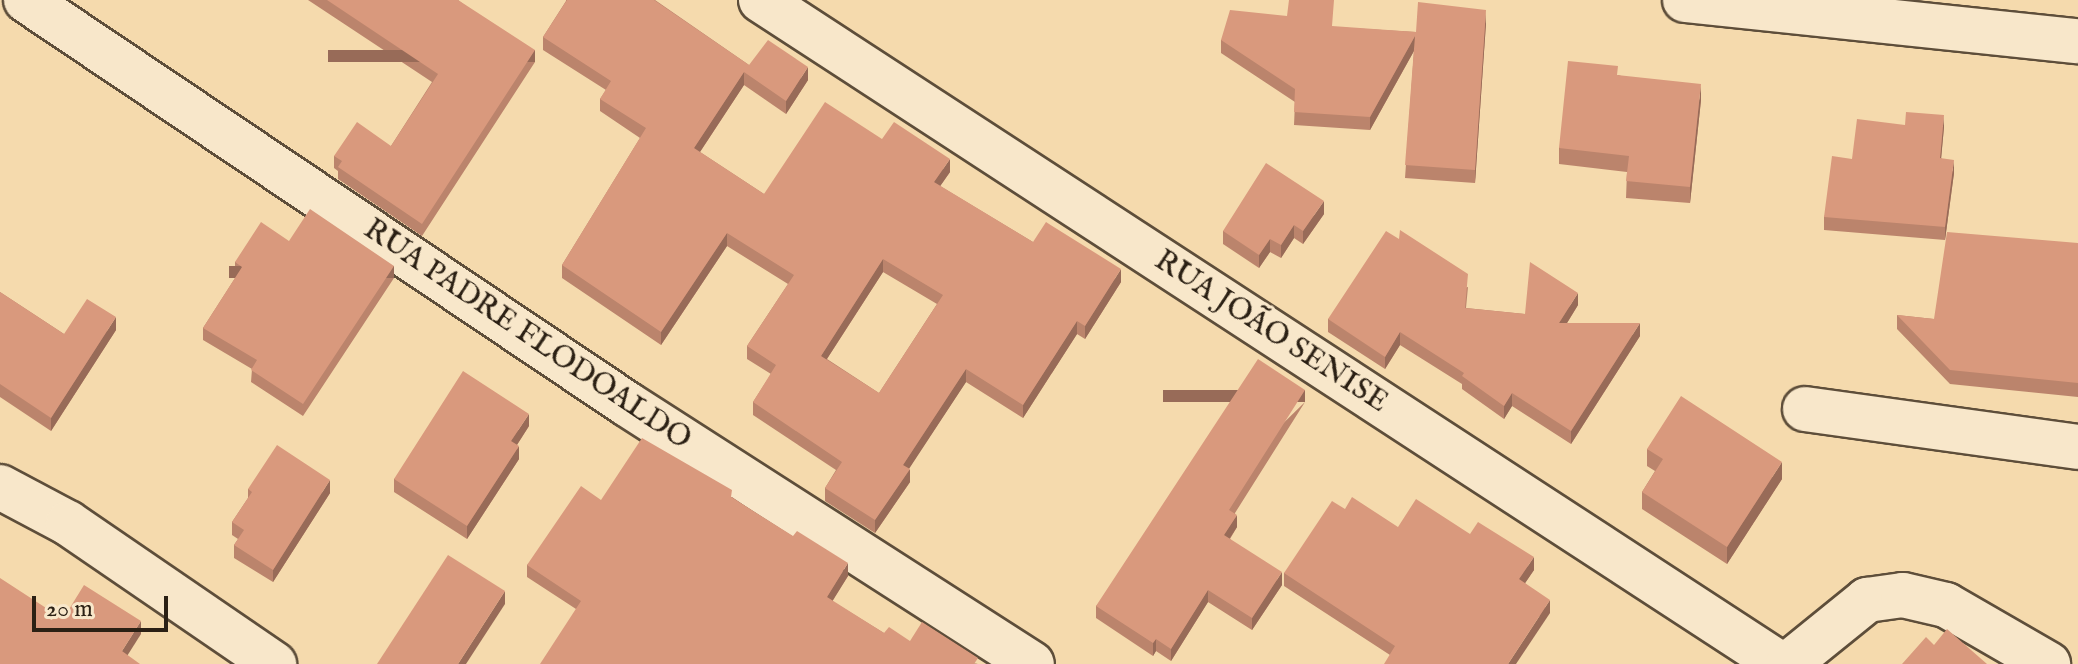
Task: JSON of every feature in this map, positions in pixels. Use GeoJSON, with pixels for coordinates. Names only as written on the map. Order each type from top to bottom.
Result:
{"type":"FeatureCollection","features":[{"type":"Feature","properties":{"kind":"street","name":"RUA PADRE FLODOALDO"},"geometry":{"type":"LineString","coordinates":[[26,0],[627,404],[1032,664]]}},
{"type":"Feature","properties":{"kind":"street","name":"RUA JOÃO SENISE"},"geometry":{"type":"LineString","coordinates":[[761,0],[1780,664]]}},
{"type":"Feature","properties":{"kind":"street"},"geometry":{"type":"LineString","coordinates":[[1685,0],[2078,41]]}},
{"type":"Feature","properties":{"kind":"street"},"geometry":{"type":"LineString","coordinates":[[1805,409],[2078,447]]}},
{"type":"Feature","properties":{"kind":"street"},"geometry":{"type":"LineString","coordinates":[[0,487],[68,523],[274,664]]}},
{"type":"Feature","properties":{"kind":"street"},"geometry":{"type":"LineString","coordinates":[[1788,664],[1867,600],[1903,595],[1946,605],[2048,664]]}},
{"type":"Feature","properties":{"kind":"building"},"geometry":{"type":"Polygon","coordinates":[[[327,0],[458,0],[535,50],[422,224],[338,167],[342,161],[334,156],[357,122],[391,146],[438,74],[327,0]]]}},
{"type":"Feature","properties":{"kind":"building"},"geometry":{"type":"Polygon","coordinates":[[[567,0],[654,0],[749,65],[768,40],[808,67],[786,101],[744,72],[694,148],[764,194],[825,102],[882,139],[894,122],[950,159],[934,182],[1033,242],[1046,222],[1121,269],[1085,326],[1077,321],[1023,405],[966,369],[903,465],[910,469],[875,520],[825,488],[842,462],[753,402],[776,365],[747,346],[794,275],[727,233],[661,332],[562,265],[646,128],[600,99],[611,81],[543,37],[567,0]],[[883,259],[821,356],[879,393],[943,295],[883,259]]]}},
{"type":"Feature","properties":{"kind":"building"},"geometry":{"type":"Polygon","coordinates":[[[1289,0],[1334,0],[1332,26],[1416,32],[1418,2],[1486,10],[1475,170],[1405,165],[1415,36],[1370,117],[1294,112],[1295,89],[1221,40],[1230,10],[1287,16],[1289,0]]]}},
{"type":"Feature","properties":{"kind":"building"},"geometry":{"type":"Polygon","coordinates":[[[1568,61],[1618,66],[1617,75],[1701,84],[1690,187],[1626,181],[1629,156],[1559,148],[1568,61]]]}},
{"type":"Feature","properties":{"kind":"building"},"geometry":{"type":"Polygon","coordinates":[[[1906,112],[1944,115],[1940,158],[1954,160],[1945,227],[1824,217],[1832,156],[1852,159],[1857,119],[1905,125],[1906,112]]]}},
{"type":"Feature","properties":{"kind":"building"},"geometry":{"type":"Polygon","coordinates":[[[1266,163],[1324,201],[1303,231],[1294,225],[1281,245],[1270,239],[1259,255],[1223,231],[1266,163]]]}},
{"type":"Feature","properties":{"kind":"building"},"geometry":{"type":"Polygon","coordinates":[[[310,209],[394,266],[303,404],[251,370],[257,360],[203,328],[242,267],[235,262],[261,222],[289,241],[310,209]]]}},
{"type":"Feature","properties":{"kind":"building"},"geometry":{"type":"Polygon","coordinates":[[[1400,230],[1468,274],[1465,308],[1525,314],[1530,262],[1578,293],[1559,323],[1640,323],[1571,431],[1512,393],[1504,406],[1462,376],[1464,373],[1400,332],[1385,357],[1328,319],[1386,231],[1399,239],[1400,230]]]}},
{"type":"Feature","properties":{"kind":"building"},"geometry":{"type":"Polygon","coordinates":[[[1947,232],[2078,243],[2078,383],[1950,370],[1897,315],[1934,319],[1947,232]]]}},
{"type":"Feature","properties":{"kind":"building"},"geometry":{"type":"Polygon","coordinates":[[[0,292],[64,334],[87,299],[116,317],[51,418],[0,384],[0,292]]]}},
{"type":"Feature","properties":{"kind":"building"},"geometry":{"type":"Polygon","coordinates":[[[1258,359],[1305,390],[1229,510],[1237,515],[1224,535],[1282,572],[1252,618],[1208,590],[1171,649],[1156,639],[1153,643],[1096,606],[1258,359]]]}},
{"type":"Feature","properties":{"kind":"building"},"geometry":{"type":"Polygon","coordinates":[[[463,371],[529,414],[511,441],[519,446],[467,526],[394,479],[463,371]]]}},
{"type":"Feature","properties":{"kind":"building"},"geometry":{"type":"Polygon","coordinates":[[[1681,396],[1782,462],[1727,547],[1642,492],[1663,459],[1647,449],[1681,396]]]}},
{"type":"Feature","properties":{"kind":"building"},"geometry":{"type":"Polygon","coordinates":[[[642,438],[732,490],[731,497],[793,536],[797,531],[848,563],[827,597],[884,633],[889,627],[910,641],[922,622],[978,658],[974,664],[540,664],[581,601],[527,565],[581,486],[601,500],[642,438]]]}},
{"type":"Feature","properties":{"kind":"building"},"geometry":{"type":"Polygon","coordinates":[[[277,445],[330,480],[273,570],[234,545],[244,530],[232,522],[252,492],[248,489],[277,445]]]}},
{"type":"Feature","properties":{"kind":"building"},"geometry":{"type":"Polygon","coordinates":[[[1352,497],[1398,527],[1416,499],[1470,534],[1478,522],[1534,557],[1519,579],[1550,600],[1508,664],[1384,664],[1395,646],[1284,573],[1332,501],[1345,509],[1352,497]]]}},
{"type":"Feature","properties":{"kind":"building"},"geometry":{"type":"Polygon","coordinates":[[[448,555],[505,591],[458,664],[377,664],[448,555]]]}},
{"type":"Feature","properties":{"kind":"building"},"geometry":{"type":"Polygon","coordinates":[[[0,578],[63,619],[84,585],[141,621],[122,651],[140,664],[0,664],[0,578]]]}},
{"type":"Feature","properties":{"kind":"building"},"geometry":{"type":"Polygon","coordinates":[[[1947,629],[1987,664],[1902,664],[1926,637],[1934,645],[1947,629]]]}}]}
